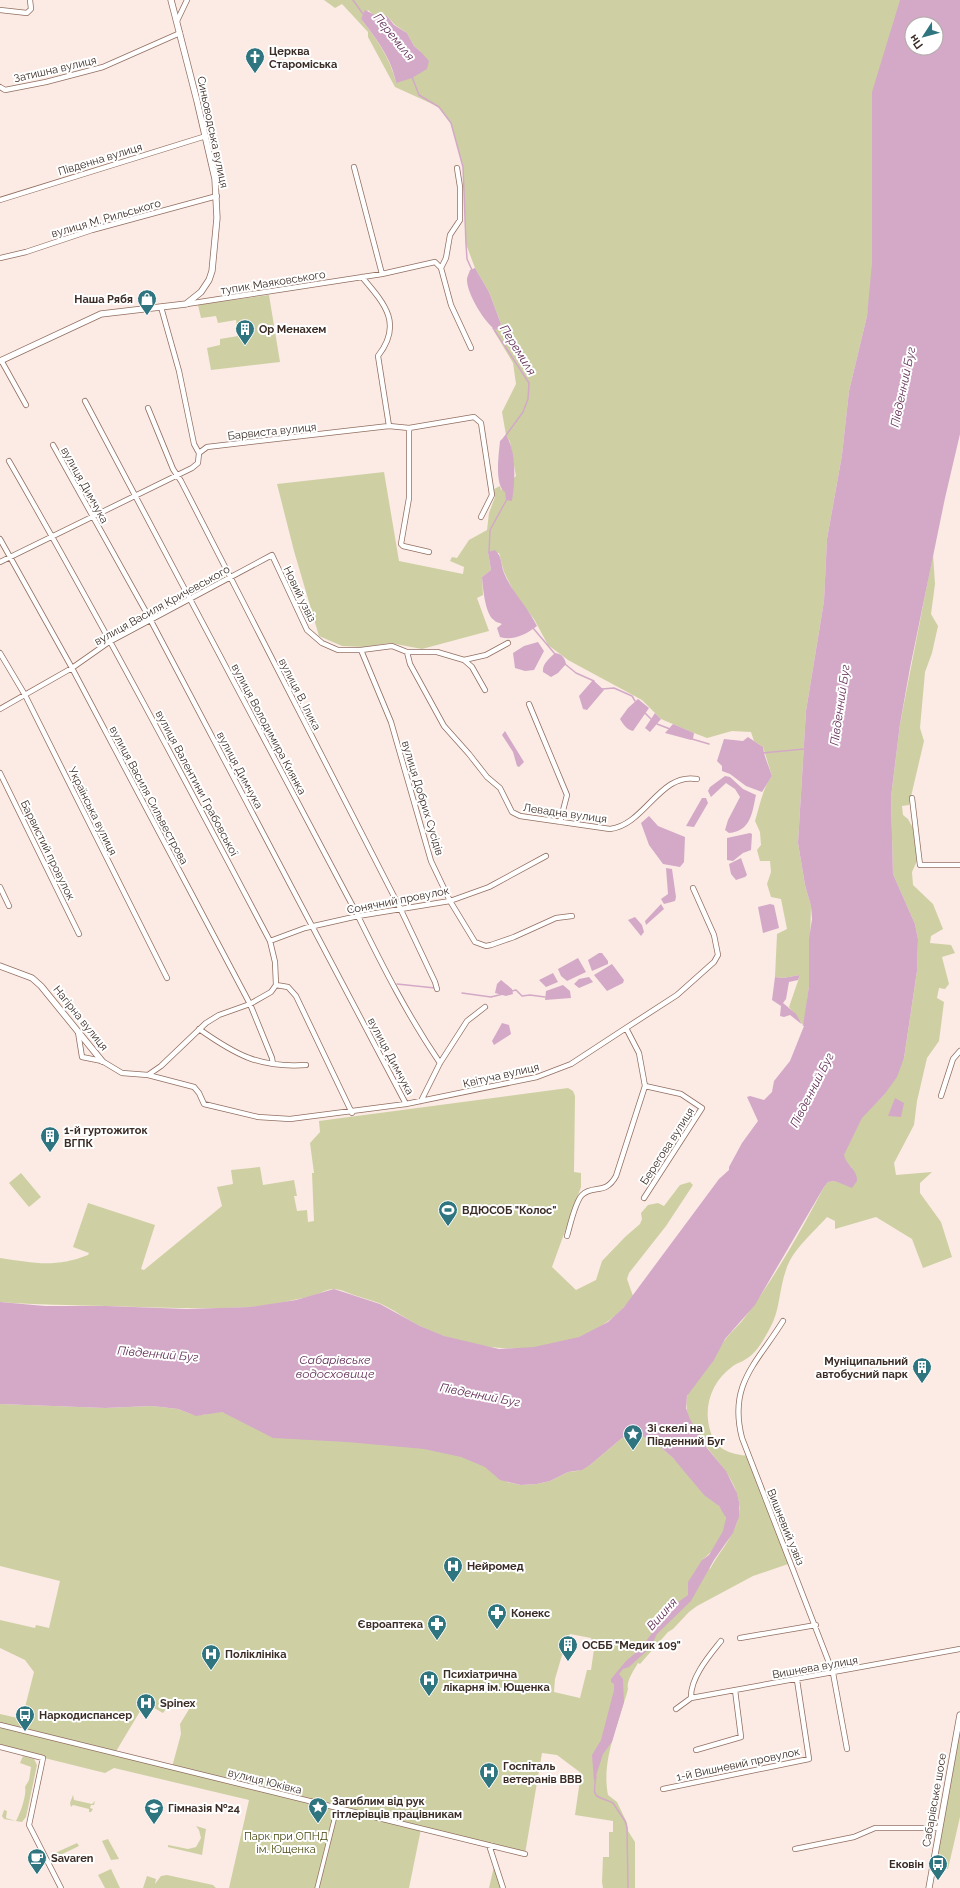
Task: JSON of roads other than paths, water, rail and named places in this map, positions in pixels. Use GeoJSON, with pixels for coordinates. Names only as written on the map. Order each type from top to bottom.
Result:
{"type":"FeatureCollection","features":[{"type":"Feature","properties":{"kind":"street"},"geometry":{"type":"LineString","coordinates":[[0,10],[27,13],[31,9],[30,0]]}},
{"type":"Feature","properties":{"kind":"street","name":"Синьоводська вулиця"},"geometry":{"type":"LineString","coordinates":[[171,0],[206,136],[215,179],[216,196],[217,218],[212,271],[209,280],[201,292],[186,304]]}},
{"type":"Feature","properties":{"kind":"street"},"geometry":{"type":"LineString","coordinates":[[177,21],[187,0]]}},
{"type":"Feature","properties":{"kind":"street","name":"Затишна вулиця"},"geometry":{"type":"LineString","coordinates":[[0,87],[5,90],[77,75],[103,67],[180,33]]}},
{"type":"Feature","properties":{"kind":"street","name":"Південна вулиця"},"geometry":{"type":"LineString","coordinates":[[0,200],[206,136]]}},
{"type":"Feature","properties":{"kind":"street"},"geometry":{"type":"LineString","coordinates":[[354,167],[382,274]]}},
{"type":"Feature","properties":{"kind":"street"},"geometry":{"type":"LineString","coordinates":[[457,168],[460,187],[460,220],[450,235],[446,258],[441,268],[451,304],[471,348]]}},
{"type":"Feature","properties":{"kind":"street","name":"вулиця М. Рильського"},"geometry":{"type":"LineString","coordinates":[[0,258],[26,252],[92,230],[216,196]]}},
{"type":"Feature","properties":{"kind":"street","name":"тупик Маяковського"},"geometry":{"type":"LineString","coordinates":[[186,304],[382,274],[435,262],[441,268]]}},
{"type":"Feature","properties":{"kind":"street"},"geometry":{"type":"LineString","coordinates":[[362,277],[383,304],[391,326],[388,343],[378,356],[389,426]]}},
{"type":"Feature","properties":{"kind":"street"},"geometry":{"type":"LineString","coordinates":[[26,405],[1,361],[95,316],[108,313],[186,304]]}},
{"type":"Feature","properties":{"kind":"street"},"geometry":{"type":"LineString","coordinates":[[0,562],[196,466],[199,453],[194,444],[180,371],[161,307]]}},
{"type":"Feature","properties":{"kind":"street","name":"вулиця Володимира Киянка"},"geometry":{"type":"LineString","coordinates":[[86,401],[358,916],[391,984],[415,1026],[440,1063]]}},
{"type":"Feature","properties":{"kind":"street","name":"вулиця В. Ілика"},"geometry":{"type":"LineString","coordinates":[[148,408],[160,439],[177,475],[400,908],[435,982],[436,990]]}},
{"type":"Feature","properties":{"kind":"street","name":"Барвиста вулиця"},"geometry":{"type":"LineString","coordinates":[[199,453],[207,447],[389,426],[409,428],[474,417],[481,423],[492,495],[480,517]]}},
{"type":"Feature","properties":{"kind":"street"},"geometry":{"type":"LineString","coordinates":[[409,428],[409,498],[401,544],[403,546],[429,552]]}},
{"type":"Feature","properties":{"kind":"street","name":"вулиця Димчука"},"geometry":{"type":"LineString","coordinates":[[53,445],[150,620],[406,1104]]}},
{"type":"Feature","properties":{"kind":"street","name":"вулиця Валентини Грабовської"},"geometry":{"type":"LineString","coordinates":[[8,461],[52,536],[109,642],[165,741],[270,941],[275,962],[276,986]]}},
{"type":"Feature","properties":{"kind":"street","name":"вулиця Василя Сильвестрова"},"geometry":{"type":"LineString","coordinates":[[0,539],[11,556],[72,668],[250,1004],[272,1058],[273,1064]]}},
{"type":"Feature","properties":{"kind":"street","name":"вулиця Василя Кричевського"},"geometry":{"type":"LineString","coordinates":[[0,709],[72,668],[109,642],[272,555]]}},
{"type":"Feature","properties":{"kind":"street","name":"Новий узвіз"},"geometry":{"type":"LineString","coordinates":[[272,555],[312,635],[322,643],[338,650],[361,650],[392,646],[406,652],[438,652],[464,660]]}},
{"type":"Feature","properties":{"kind":"street"},"geometry":{"type":"LineString","coordinates":[[464,660],[486,655],[508,643]]}},
{"type":"Feature","properties":{"kind":"street","name":"вулиця Добрих Сусідів"},"geometry":{"type":"LineString","coordinates":[[361,650],[391,722],[432,861],[450,901],[476,942],[491,945],[514,937],[556,918],[572,916]]}},
{"type":"Feature","properties":{"kind":"street","name":"Левадна вулиця"},"geometry":{"type":"LineString","coordinates":[[406,652],[410,664],[444,726],[487,777],[500,788],[512,812],[520,816],[610,829],[618,828],[629,822],[656,796],[678,780],[687,777],[697,779]]}},
{"type":"Feature","properties":{"kind":"street","name":"Українська вулиця"},"geometry":{"type":"LineString","coordinates":[[0,653],[25,695],[167,978]]}},
{"type":"Feature","properties":{"kind":"street"},"geometry":{"type":"LineString","coordinates":[[464,660],[472,667],[485,690]]}},
{"type":"Feature","properties":{"kind":"street"},"geometry":{"type":"LineString","coordinates":[[529,704],[567,795],[560,822]]}},
{"type":"Feature","properties":{"kind":"street","name":"Барвистий провулок"},"geometry":{"type":"LineString","coordinates":[[0,773],[79,934]]}},
{"type":"Feature","properties":{"kind":"street"},"geometry":{"type":"LineString","coordinates":[[912,798],[920,865],[960,865]]}},
{"type":"Feature","properties":{"kind":"street","name":"Сонячний провулок"},"geometry":{"type":"LineString","coordinates":[[270,941],[312,927],[358,916],[450,901],[489,887],[546,856]]}},
{"type":"Feature","properties":{"kind":"street"},"geometry":{"type":"LineString","coordinates":[[0,888],[9,906]]}},
{"type":"Feature","properties":{"kind":"street","name":"Квітуча вулиця"},"geometry":{"type":"LineString","coordinates":[[204,1104],[274,1119],[290,1119],[352,1113],[406,1104],[537,1077],[571,1064],[676,995],[717,958],[718,951],[714,935],[693,888]]}},
{"type":"Feature","properties":{"kind":"street","name":"Нагірна вулиця"},"geometry":{"type":"LineString","coordinates":[[0,966],[32,978],[41,986],[102,1061],[122,1073],[148,1075],[194,1087],[199,1092],[204,1104]]}},
{"type":"Feature","properties":{"kind":"street"},"geometry":{"type":"LineString","coordinates":[[148,1075],[162,1066],[199,1029],[219,1016],[250,1004],[271,992],[276,986],[288,987],[296,996],[352,1113]]}},
{"type":"Feature","properties":{"kind":"street"},"geometry":{"type":"LineString","coordinates":[[421,1101],[440,1063],[467,1021],[485,1007]]}},
{"type":"Feature","properties":{"kind":"street"},"geometry":{"type":"LineString","coordinates":[[567,1236],[581,1196],[590,1190],[606,1187],[616,1176],[645,1086],[639,1053],[626,1028]]}},
{"type":"Feature","properties":{"kind":"street"},"geometry":{"type":"LineString","coordinates":[[199,1029],[222,1046],[242,1056],[273,1064],[306,1065]]}},
{"type":"Feature","properties":{"kind":"street"},"geometry":{"type":"LineString","coordinates":[[78,1030],[82,1057],[102,1061]]}},
{"type":"Feature","properties":{"kind":"street"},"geometry":{"type":"LineString","coordinates":[[941,1096],[953,1059],[960,1051]]}},
{"type":"Feature","properties":{"kind":"street","name":"Берегова вулиця"},"geometry":{"type":"LineString","coordinates":[[644,1198],[702,1108],[681,1094],[645,1086]]}},
{"type":"Feature","properties":{"kind":"street","name":"Вишневий узвіз"},"geometry":{"type":"LineString","coordinates":[[784,1321],[743,1383],[738,1402],[738,1420],[742,1438],[816,1625],[833,1673],[846,1749]]}},
{"type":"Feature","properties":{"kind":"street"},"geometry":{"type":"LineString","coordinates":[[740,1638],[816,1625]]}},
{"type":"Feature","properties":{"kind":"street"},"geometry":{"type":"LineString","coordinates":[[691,1698],[691,1690],[699,1673],[721,1641]]}},
{"type":"Feature","properties":{"kind":"street","name":"Вишнева вулиця"},"geometry":{"type":"LineString","coordinates":[[676,1709],[691,1698],[797,1680],[960,1649]]}},
{"type":"Feature","properties":{"kind":"street","name":"1-й Вишневий провулок"},"geometry":{"type":"LineString","coordinates":[[663,1790],[809,1759],[797,1680]]}},
{"type":"Feature","properties":{"kind":"street"},"geometry":{"type":"LineString","coordinates":[[696,1750],[742,1737],[735,1690]]}},
{"type":"Feature","properties":{"kind":"street","name":"Сабарівське шосе"},"geometry":{"type":"LineString","coordinates":[[929,1888],[960,1715]]}},
{"type":"Feature","properties":{"kind":"street","name":"вулиця Юківка"},"geometry":{"type":"LineString","coordinates":[[0,1725],[525,1854]]}},
{"type":"Feature","properties":{"kind":"street"},"geometry":{"type":"LineString","coordinates":[[0,1747],[43,1758],[29,1825],[61,1888]]}},
{"type":"Feature","properties":{"kind":"street"},"geometry":{"type":"LineString","coordinates":[[317,1888],[335,1816]]}},
{"type":"Feature","properties":{"kind":"street"},"geometry":{"type":"LineString","coordinates":[[795,1849],[854,1837],[875,1828],[939,1828]]}},
{"type":"Feature","properties":{"kind":"street"},"geometry":{"type":"LineString","coordinates":[[488,1845],[503,1888]]}},
{"type":"Feature","properties":{"kind":"water","name":"Сабарівське водосховище"},"geometry":{"type":"Polygon","coordinates":[[[900,0],[960,0],[960,434],[945,498],[910,668],[900,724],[891,797],[893,874],[915,924],[918,939],[917,971],[904,1058],[897,1077],[884,1095],[862,1118],[844,1155],[845,1159],[856,1174],[857,1181],[852,1188],[835,1181],[828,1182],[824,1187],[755,1305],[725,1339],[714,1360],[687,1396],[686,1408],[690,1419],[707,1448],[726,1471],[737,1493],[739,1502],[739,1517],[733,1533],[714,1560],[691,1601],[657,1634],[650,1648],[629,1667],[623,1669],[619,1674],[623,1679],[624,1702],[612,1742],[603,1754],[594,1782],[592,1755],[601,1740],[614,1690],[614,1684],[611,1682],[611,1679],[626,1661],[639,1650],[674,1605],[688,1595],[688,1582],[702,1560],[709,1555],[723,1531],[726,1518],[719,1506],[704,1495],[673,1458],[658,1445],[642,1436],[631,1435],[622,1438],[582,1470],[568,1472],[550,1481],[521,1485],[500,1480],[485,1467],[461,1457],[424,1449],[347,1442],[273,1438],[222,1412],[196,1416],[178,1409],[152,1406],[105,1408],[0,1404],[0,1302],[45,1306],[106,1306],[187,1309],[250,1307],[296,1300],[334,1289],[380,1304],[420,1326],[444,1336],[499,1349],[534,1347],[579,1337],[608,1322],[624,1307],[719,1179],[729,1170],[729,1167],[742,1143],[758,1121],[747,1097],[750,1096],[764,1100],[772,1092],[774,1081],[790,1061],[804,1026],[809,986],[809,939],[812,919],[811,906],[805,885],[798,843],[806,711],[824,601],[827,539],[842,455],[849,391],[867,316],[872,263],[872,92],[900,0]]]}},
{"type":"Feature","properties":{"kind":"water"},"geometry":{"type":"Polygon","coordinates":[[[365,10],[377,16],[387,16],[394,25],[407,33],[414,46],[429,61],[427,69],[412,78],[396,83],[387,57],[378,41],[361,19],[365,10]]]}},
{"type":"Feature","properties":{"kind":"water"},"geometry":{"type":"Polygon","coordinates":[[[475,268],[489,292],[501,324],[496,330],[482,315],[470,292],[467,278],[470,270],[475,268]]]}},
{"type":"Feature","properties":{"kind":"water"},"geometry":{"type":"Polygon","coordinates":[[[506,435],[510,442],[514,459],[514,485],[512,501],[506,500],[505,492],[499,483],[498,476],[500,441],[506,435]]]}},
{"type":"Feature","properties":{"kind":"water"},"geometry":{"type":"Polygon","coordinates":[[[495,550],[500,558],[507,580],[537,626],[529,632],[510,638],[500,637],[497,628],[502,624],[496,622],[491,617],[485,600],[482,577],[491,570],[488,552],[495,550]]]}},
{"type":"Feature","properties":{"kind":"water"},"geometry":{"type":"Polygon","coordinates":[[[538,642],[544,651],[534,670],[525,671],[515,668],[513,653],[524,646],[538,642]]]}},
{"type":"Feature","properties":{"kind":"water"},"geometry":{"type":"Polygon","coordinates":[[[555,653],[560,654],[563,657],[566,664],[558,673],[551,677],[543,672],[543,669],[546,662],[555,653]]]}},
{"type":"Feature","properties":{"kind":"water"},"geometry":{"type":"Polygon","coordinates":[[[593,680],[604,690],[587,710],[583,709],[579,696],[593,680]]]}},
{"type":"Feature","properties":{"kind":"water"},"geometry":{"type":"Polygon","coordinates":[[[638,699],[649,708],[633,731],[627,728],[620,719],[628,708],[638,699]]]}},
{"type":"Feature","properties":{"kind":"water"},"geometry":{"type":"Polygon","coordinates":[[[655,713],[661,719],[650,732],[645,728],[655,713]]]}},
{"type":"Feature","properties":{"kind":"water"},"geometry":{"type":"Polygon","coordinates":[[[673,724],[694,733],[693,739],[691,740],[665,733],[673,724]]]}},
{"type":"Feature","properties":{"kind":"water"},"geometry":{"type":"Polygon","coordinates":[[[505,731],[524,762],[519,767],[517,766],[513,752],[502,735],[505,731]]]}},
{"type":"Feature","properties":{"kind":"water"},"geometry":{"type":"Polygon","coordinates":[[[748,737],[763,747],[765,758],[772,776],[762,792],[746,786],[730,774],[722,771],[722,766],[717,761],[724,739],[743,741],[748,737]]]}},
{"type":"Feature","properties":{"kind":"water"},"geometry":{"type":"Polygon","coordinates":[[[725,776],[730,777],[743,789],[756,795],[752,814],[746,825],[736,832],[729,833],[725,830],[728,820],[740,797],[735,789],[726,783],[711,797],[708,791],[710,787],[725,776]]]}},
{"type":"Feature","properties":{"kind":"water"},"geometry":{"type":"Polygon","coordinates":[[[702,798],[706,798],[708,803],[694,827],[686,826],[702,798]]]}},
{"type":"Feature","properties":{"kind":"water"},"geometry":{"type":"Polygon","coordinates":[[[649,816],[658,826],[685,837],[684,862],[680,867],[663,864],[649,845],[641,823],[649,816]]]}},
{"type":"Feature","properties":{"kind":"water"},"geometry":{"type":"Polygon","coordinates":[[[750,833],[752,834],[751,850],[743,853],[733,861],[727,860],[727,838],[750,833]]]}},
{"type":"Feature","properties":{"kind":"water"},"geometry":{"type":"Polygon","coordinates":[[[741,858],[747,875],[736,880],[731,874],[729,864],[741,858]]]}},
{"type":"Feature","properties":{"kind":"water"},"geometry":{"type":"Polygon","coordinates":[[[666,868],[672,869],[676,897],[675,901],[664,904],[661,899],[668,894],[666,868]]]}},
{"type":"Feature","properties":{"kind":"water"},"geometry":{"type":"Polygon","coordinates":[[[661,904],[664,909],[646,925],[645,921],[661,904]]]}},
{"type":"Feature","properties":{"kind":"water"},"geometry":{"type":"Polygon","coordinates":[[[770,904],[774,905],[779,928],[763,933],[758,907],[770,904]]]}},
{"type":"Feature","properties":{"kind":"water"},"geometry":{"type":"Polygon","coordinates":[[[635,917],[642,925],[644,932],[641,936],[628,920],[635,917]]]}},
{"type":"Feature","properties":{"kind":"water"},"geometry":{"type":"Polygon","coordinates":[[[599,953],[602,953],[608,961],[608,964],[592,971],[588,960],[599,953]]]}},
{"type":"Feature","properties":{"kind":"water"},"geometry":{"type":"Polygon","coordinates":[[[578,958],[586,972],[567,981],[561,976],[558,969],[578,958]]]}},
{"type":"Feature","properties":{"kind":"water"},"geometry":{"type":"Polygon","coordinates":[[[612,964],[624,980],[623,983],[607,991],[594,975],[612,964]]]}},
{"type":"Feature","properties":{"kind":"water"},"geometry":{"type":"Polygon","coordinates":[[[553,973],[558,982],[546,987],[539,980],[553,973]]]}},
{"type":"Feature","properties":{"kind":"water"},"geometry":{"type":"Polygon","coordinates":[[[800,975],[798,980],[789,982],[786,999],[783,1003],[796,1014],[802,1025],[790,1015],[784,1017],[780,1016],[781,1006],[772,1000],[775,977],[783,978],[800,975]]]}},
{"type":"Feature","properties":{"kind":"water"},"geometry":{"type":"Polygon","coordinates":[[[589,977],[593,982],[579,988],[574,984],[579,979],[589,977]]]}},
{"type":"Feature","properties":{"kind":"water"},"geometry":{"type":"Polygon","coordinates":[[[501,980],[512,989],[513,994],[506,996],[495,993],[497,984],[501,980]]]}},
{"type":"Feature","properties":{"kind":"water"},"geometry":{"type":"Polygon","coordinates":[[[563,985],[570,991],[571,998],[545,1000],[546,991],[563,985]]]}},
{"type":"Feature","properties":{"kind":"water"},"geometry":{"type":"Polygon","coordinates":[[[502,1023],[509,1025],[511,1034],[494,1045],[492,1041],[502,1023]]]}},
{"type":"Feature","properties":{"kind":"water"},"geometry":{"type":"Polygon","coordinates":[[[895,1098],[904,1103],[901,1117],[888,1116],[895,1098]]]}},
{"type":"Feature","properties":{"kind":"waterway","name":"Перемиля"},"geometry":{"type":"LineString","coordinates":[[353,0],[363,14]]}},
{"type":"Feature","properties":{"kind":"waterway","name":"Перемиля"},"geometry":{"type":"LineString","coordinates":[[412,77],[419,95],[439,107],[451,123],[463,167],[467,259],[472,270]]}},
{"type":"Feature","properties":{"kind":"waterway","name":"Перемиля"},"geometry":{"type":"LineString","coordinates":[[493,328],[529,383],[528,399],[523,412],[504,438]]}},
{"type":"Feature","properties":{"kind":"waterway","name":"Перемиля"},"geometry":{"type":"LineString","coordinates":[[489,553],[490,530],[507,499]]}},
{"type":"Feature","properties":{"kind":"waterway","name":"Перемиля"},"geometry":{"type":"LineString","coordinates":[[533,628],[555,654]]}},
{"type":"Feature","properties":{"kind":"waterway","name":"Перемиля"},"geometry":{"type":"LineString","coordinates":[[565,664],[576,673],[594,681]]}},
{"type":"Feature","properties":{"kind":"waterway","name":"Перемиля"},"geometry":{"type":"LineString","coordinates":[[602,689],[614,688],[632,696],[635,701]]}},
{"type":"Feature","properties":{"kind":"waterway","name":"Перемиля"},"geometry":{"type":"LineString","coordinates":[[645,713],[651,719]]}},
{"type":"Feature","properties":{"kind":"waterway","name":"Перемиля"},"geometry":{"type":"LineString","coordinates":[[657,724],[670,729]]}},
{"type":"Feature","properties":{"kind":"waterway","name":"Перемиля"},"geometry":{"type":"LineString","coordinates":[[692,739],[709,744]]}},
{"type":"Feature","properties":{"kind":"waterway","name":"Перемиля"},"geometry":{"type":"LineString","coordinates":[[762,753],[804,749]]}},
{"type":"Feature","properties":{"kind":"waterway"},"geometry":{"type":"LineString","coordinates":[[397,984],[435,988]]}},
{"type":"Feature","properties":{"kind":"waterway"},"geometry":{"type":"LineString","coordinates":[[512,991],[516,990],[522,996],[530,995],[545,997]]}},
{"type":"Feature","properties":{"kind":"waterway"},"geometry":{"type":"LineString","coordinates":[[462,993],[491,997],[503,994]]}},
{"type":"Feature","properties":{"kind":"waterway","name":"Вишня"},"geometry":{"type":"LineString","coordinates":[[596,1776],[594,1790],[596,1796],[613,1803],[625,1821],[627,1828],[628,1888]]}},
{"type":"Feature","properties":{"kind":"place","name":"Церква Староміська"},"geometry":{"type":"Point","coordinates":[255,74]}},
{"type":"Feature","properties":{"kind":"place","name":"Наша Рябя"},"geometry":{"type":"Point","coordinates":[147,316]}},
{"type":"Feature","properties":{"kind":"place","name":"Ор Менахем"},"geometry":{"type":"Point","coordinates":[245,346]}},
{"type":"Feature","properties":{"kind":"place","name":"1-й гуртожиток ВГПК"},"geometry":{"type":"Point","coordinates":[50,1153]}},
{"type":"Feature","properties":{"kind":"place","name":"ВДЮСОБ \"Колос\""},"geometry":{"type":"Point","coordinates":[448,1227]}},
{"type":"Feature","properties":{"kind":"place","name":"Муніципальний автобусний парк"},"geometry":{"type":"Point","coordinates":[922,1384]}},
{"type":"Feature","properties":{"kind":"place","name":"Зі скелі на Південний Буг"},"geometry":{"type":"Point","coordinates":[633,1451]}},
{"type":"Feature","properties":{"kind":"place","name":"Нейромед"},"geometry":{"type":"Point","coordinates":[453,1583]}},
{"type":"Feature","properties":{"kind":"place","name":"Конекс"},"geometry":{"type":"Point","coordinates":[497,1630]}},
{"type":"Feature","properties":{"kind":"place","name":"Євроаптека"},"geometry":{"type":"Point","coordinates":[437,1641]}},
{"type":"Feature","properties":{"kind":"place","name":"ОСББ \"Медик 109\""},"geometry":{"type":"Point","coordinates":[568,1662]}},
{"type":"Feature","properties":{"kind":"place","name":"Поліклініка"},"geometry":{"type":"Point","coordinates":[211,1671]}},
{"type":"Feature","properties":{"kind":"place","name":"Психіатрична лікарня ім. Ющенка"},"geometry":{"type":"Point","coordinates":[429,1697]}},
{"type":"Feature","properties":{"kind":"place","name":"Spinex"},"geometry":{"type":"Point","coordinates":[146,1720]}},
{"type":"Feature","properties":{"kind":"place","name":"Наркодиспансер"},"geometry":{"type":"Point","coordinates":[25,1732]}},
{"type":"Feature","properties":{"kind":"place","name":"Госпіталь ветеранів ВВВ"},"geometry":{"type":"Point","coordinates":[489,1789]}},
{"type":"Feature","properties":{"kind":"place","name":"Загиблим від рук гітлерівців працівникам"},"geometry":{"type":"Point","coordinates":[318,1824]}},
{"type":"Feature","properties":{"kind":"place","name":"Гімназія №24"},"geometry":{"type":"Point","coordinates":[154,1825]}},
{"type":"Feature","properties":{"kind":"place","name":"Savaren"},"geometry":{"type":"Point","coordinates":[37,1875]}},
{"type":"Feature","properties":{"kind":"place","name":"Ековін"},"geometry":{"type":"Point","coordinates":[938,1881]}},
{"type":"Feature","properties":{"kind":"water label","name":"Південний Буг"},"geometry":{"type":"Point","coordinates":[903,387]}},
{"type":"Feature","properties":{"kind":"water label","name":"Південний Буг"},"geometry":{"type":"Point","coordinates":[840,705]}},
{"type":"Feature","properties":{"kind":"water label","name":"Південний Буг"},"geometry":{"type":"Point","coordinates":[812,1090]}},
{"type":"Feature","properties":{"kind":"water label","name":"Південний Буг"},"geometry":{"type":"Point","coordinates":[158,1354]}},
{"type":"Feature","properties":{"kind":"water label","name":"Південний Буг"},"geometry":{"type":"Point","coordinates":[480,1395]}},
{"type":"Feature","properties":{"kind":"park label","name":"Парк при ОПНД ім. Ющенка"},"geometry":{"type":"Point","coordinates":[286,1842]}}]}
